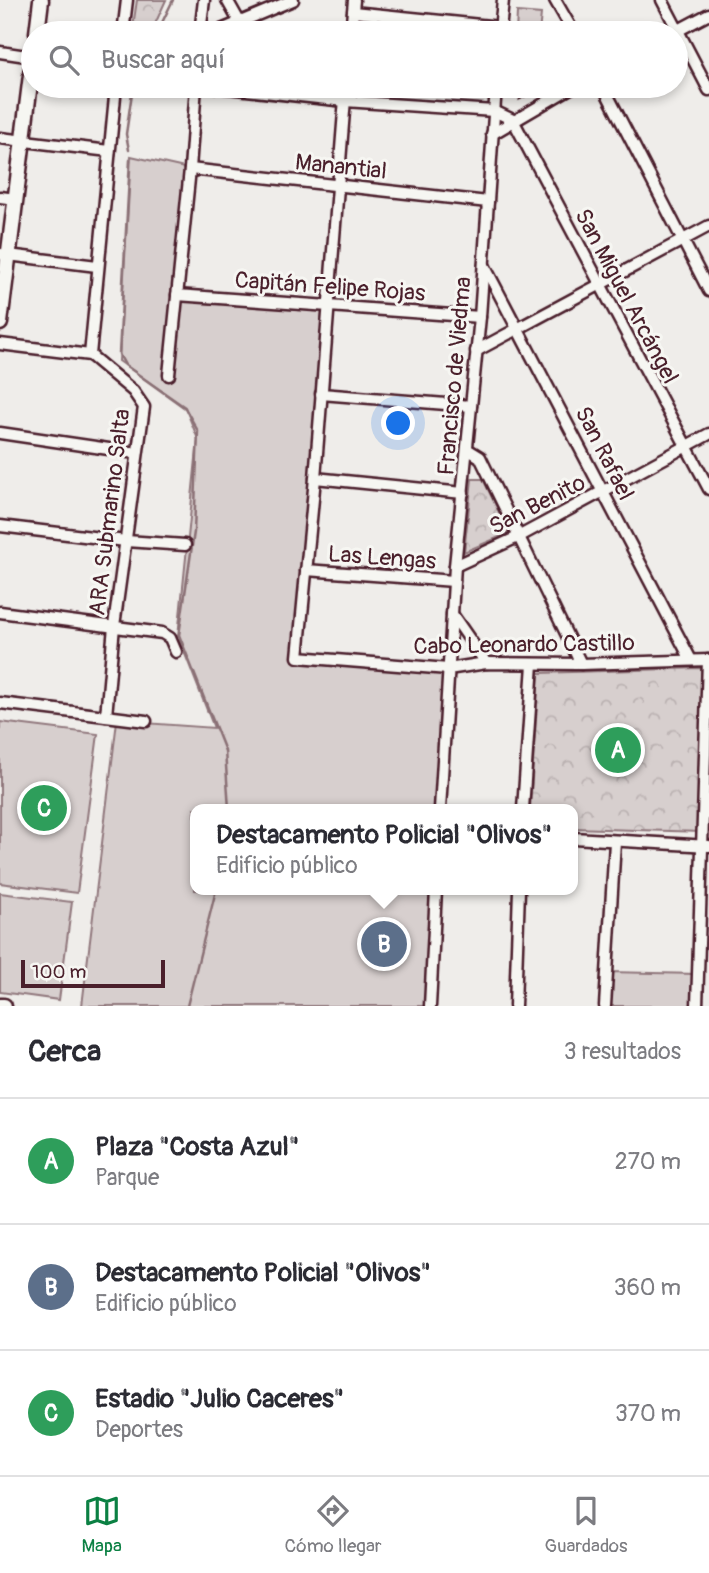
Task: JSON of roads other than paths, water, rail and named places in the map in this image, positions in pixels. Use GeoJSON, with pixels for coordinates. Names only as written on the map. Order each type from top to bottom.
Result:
{"type":"FeatureCollection","features":[{"type":"Feature","properties":{"kind":"street"},"geometry":{"type":"LineString","coordinates":[[38,21],[41,0]]}},
{"type":"Feature","properties":{"kind":"street"},"geometry":{"type":"LineString","coordinates":[[124,21],[127,0]]}},
{"type":"Feature","properties":{"kind":"street"},"geometry":{"type":"LineString","coordinates":[[201,21],[204,0]]}},
{"type":"Feature","properties":{"kind":"street"},"geometry":{"type":"LineString","coordinates":[[227,0],[239,21]]}},
{"type":"Feature","properties":{"kind":"street"},"geometry":{"type":"LineString","coordinates":[[245,21],[293,0]]}},
{"type":"Feature","properties":{"kind":"street"},"geometry":{"type":"LineString","coordinates":[[352,21],[354,0]]}},
{"type":"Feature","properties":{"kind":"street"},"geometry":{"type":"LineString","coordinates":[[501,21],[503,0]]}},
{"type":"Feature","properties":{"kind":"street"},"geometry":{"type":"LineString","coordinates":[[555,0],[567,21]]}},
{"type":"Feature","properties":{"kind":"street"},"geometry":{"type":"LineString","coordinates":[[662,0],[671,21]]}},
{"type":"Feature","properties":{"kind":"street"},"geometry":{"type":"LineString","coordinates":[[353,12],[426,21]]}},
{"type":"Feature","properties":{"kind":"street"},"geometry":{"type":"LineString","coordinates":[[688,25],[709,14]]}},
{"type":"Feature","properties":{"kind":"street"},"geometry":{"type":"LineString","coordinates":[[0,52],[21,56]]}},
{"type":"Feature","properties":{"kind":"street"},"geometry":{"type":"LineString","coordinates":[[688,54],[709,90]]}},
{"type":"Feature","properties":{"kind":"street"},"geometry":{"type":"LineString","coordinates":[[0,323],[5,255],[16,199],[28,98]]}},
{"type":"Feature","properties":{"kind":"street"},"geometry":{"type":"LineString","coordinates":[[0,344],[90,355],[115,98]]}},
{"type":"Feature","properties":{"kind":"street"},"geometry":{"type":"LineString","coordinates":[[169,375],[195,98]]}},
{"type":"Feature","properties":{"kind":"street"},"geometry":{"type":"LineString","coordinates":[[318,98],[494,111],[513,120]]}},
{"type":"Feature","properties":{"kind":"street"},"geometry":{"type":"LineString","coordinates":[[306,570],[345,98]]}},
{"type":"Feature","properties":{"kind":"street","name":"Francisco de Viedma"},"geometry":{"type":"LineString","coordinates":[[440,804],[454,581],[480,317],[495,98]]}},
{"type":"Feature","properties":{"kind":"street"},"geometry":{"type":"LineString","coordinates":[[492,134],[552,98]]}},
{"type":"Feature","properties":{"kind":"street"},"geometry":{"type":"LineString","coordinates":[[609,98],[709,291]]}},
{"type":"Feature","properties":{"kind":"street","name":"San Miguel Arcángel"},"geometry":{"type":"LineString","coordinates":[[513,120],[709,489]]}},
{"type":"Feature","properties":{"kind":"street"},"geometry":{"type":"LineString","coordinates":[[0,138],[108,151]]}},
{"type":"Feature","properties":{"kind":"street","name":"Manantial"},"geometry":{"type":"LineString","coordinates":[[190,169],[488,202]]}},
{"type":"Feature","properties":{"kind":"street"},"geometry":{"type":"LineString","coordinates":[[0,197],[16,199]]}},
{"type":"Feature","properties":{"kind":"street"},"geometry":{"type":"LineString","coordinates":[[476,351],[709,226]]}},
{"type":"Feature","properties":{"kind":"street"},"geometry":{"type":"LineString","coordinates":[[5,255],[97,266]]}},
{"type":"Feature","properties":{"kind":"street","name":"San Rafael"},"geometry":{"type":"LineString","coordinates":[[484,265],[691,660]]}},
{"type":"Feature","properties":{"kind":"street","name":"Capitán Felipe Rojas"},"geometry":{"type":"LineString","coordinates":[[177,295],[480,317]]}},
{"type":"Feature","properties":{"kind":"street","name":"ARA Submarino Salta"},"geometry":{"type":"LineString","coordinates":[[90,355],[133,391],[144,407],[114,626],[106,716]]}},
{"type":"Feature","properties":{"kind":"street"},"geometry":{"type":"LineString","coordinates":[[321,394],[471,406]]}},
{"type":"Feature","properties":{"kind":"street"},"geometry":{"type":"LineString","coordinates":[[0,433],[136,453]]}},
{"type":"Feature","properties":{"kind":"street","name":"San Benito"},"geometry":{"type":"LineString","coordinates":[[456,566],[520,536],[709,434]]}},
{"type":"Feature","properties":{"kind":"street"},"geometry":{"type":"LineString","coordinates":[[467,449],[480,457],[581,664]]}},
{"type":"Feature","properties":{"kind":"street"},"geometry":{"type":"LineString","coordinates":[[315,478],[463,493]]}},
{"type":"Feature","properties":{"kind":"street"},"geometry":{"type":"LineString","coordinates":[[0,526],[185,545]]}},
{"type":"Feature","properties":{"kind":"street","name":"Las Lengas"},"geometry":{"type":"LineString","coordinates":[[306,570],[454,581]]}},
{"type":"Feature","properties":{"kind":"street","name":"Cabo Leonardo Castillo"},"geometry":{"type":"LineString","coordinates":[[306,570],[298,657],[448,669],[486,663],[581,664],[709,660]]}},
{"type":"Feature","properties":{"kind":"street"},"geometry":{"type":"LineString","coordinates":[[0,612],[162,633],[170,638],[176,652]]}},
{"type":"Feature","properties":{"kind":"street"},"geometry":{"type":"LineString","coordinates":[[452,614],[486,663]]}},
{"type":"Feature","properties":{"kind":"street"},"geometry":{"type":"LineString","coordinates":[[696,1006],[705,846],[709,660]]}},
{"type":"Feature","properties":{"kind":"street"},"geometry":{"type":"LineString","coordinates":[[523,804],[533,664]]}},
{"type":"Feature","properties":{"kind":"street"},"geometry":{"type":"LineString","coordinates":[[0,703],[146,721]]}},
{"type":"Feature","properties":{"kind":"street"},"geometry":{"type":"LineString","coordinates":[[578,838],[705,846]]}},
{"type":"Feature","properties":{"kind":"street"},"geometry":{"type":"LineString","coordinates":[[605,1006],[615,842]]}},
{"type":"Feature","properties":{"kind":"street"},"geometry":{"type":"LineString","coordinates":[[429,1006],[436,895]]}},
{"type":"Feature","properties":{"kind":"street"},"geometry":{"type":"LineString","coordinates":[[515,1006],[519,895]]}},
{"type":"Feature","properties":{"kind":"waterway"},"geometry":{"type":"LineString","coordinates":[[163,21],[173,0]]}},
{"type":"Feature","properties":{"kind":"waterway"},"geometry":{"type":"LineString","coordinates":[[129,150],[126,134],[131,98]]}},
{"type":"Feature","properties":{"kind":"waterway"},"geometry":{"type":"LineString","coordinates":[[130,160],[119,354],[125,365],[185,408],[198,431],[194,532],[179,635],[225,751],[229,804]]}},
{"type":"Feature","properties":{"kind":"waterway"},"geometry":{"type":"LineString","coordinates":[[187,1006],[215,895]]}},
{"type":"Feature","properties":{"kind":"place","name":"Plaza \"Costa Azul\""},"geometry":{"type":"Point","coordinates":[618,750]}},
{"type":"Feature","properties":{"kind":"place","name":"Estadio \"Julio Caceres\""},"geometry":{"type":"Point","coordinates":[44,808]}},
{"type":"Feature","properties":{"kind":"place","name":"Destacamento Policial \"Olivos\""},"geometry":{"type":"Point","coordinates":[384,944]}}]}
